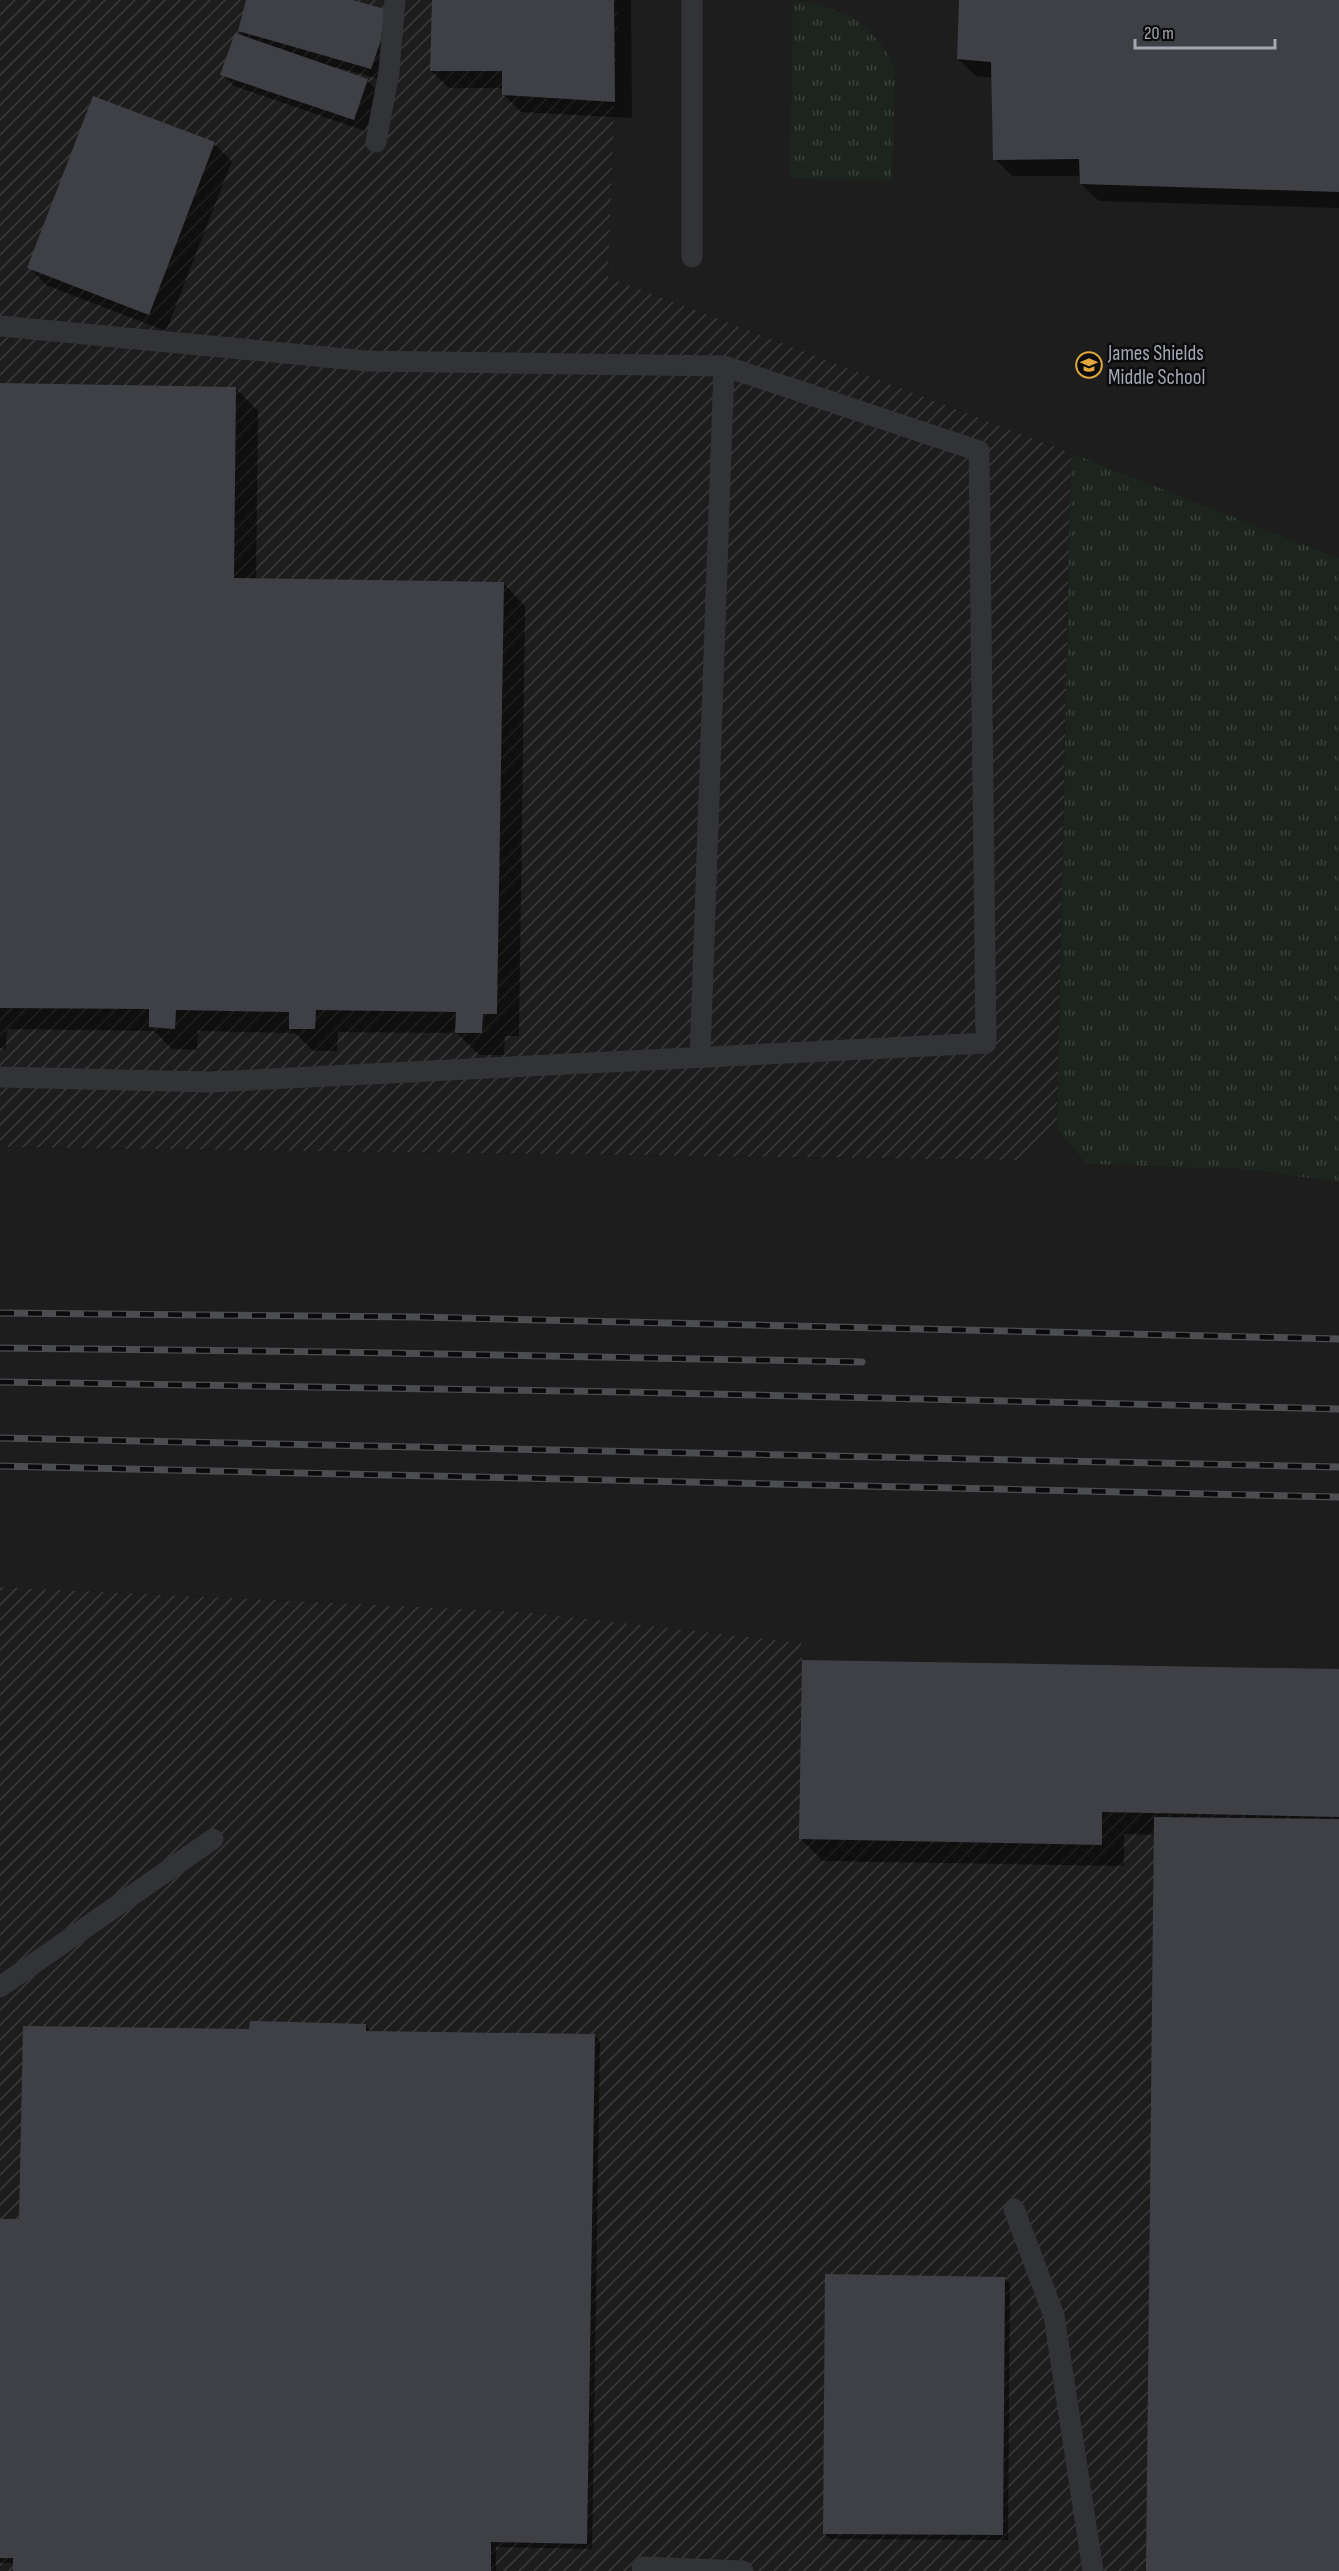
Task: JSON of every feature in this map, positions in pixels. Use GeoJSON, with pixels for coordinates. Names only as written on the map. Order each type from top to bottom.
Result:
{"type":"FeatureCollection","features":[{"type":"Feature","properties":{"kind":"lane"},"geometry":{"type":"LineString","coordinates":[[376,142],[389,72],[395,0]]}},
{"type":"Feature","properties":{"kind":"lane"},"geometry":{"type":"LineString","coordinates":[[692,0],[692,257]]}},
{"type":"Feature","properties":{"kind":"lane"},"geometry":{"type":"LineString","coordinates":[[0,326],[367,361],[724,366],[979,451],[986,1043],[209,1082],[0,1077]]}},
{"type":"Feature","properties":{"kind":"lane"},"geometry":{"type":"LineString","coordinates":[[700,1057],[724,366]]}},
{"type":"Feature","properties":{"kind":"lane"},"geometry":{"type":"LineString","coordinates":[[0,1987],[213,1839]]}},
{"type":"Feature","properties":{"kind":"lane"},"geometry":{"type":"LineString","coordinates":[[1014,2209],[1054,2316],[1093,2571]]}},
{"type":"Feature","properties":{"kind":"lane"},"geometry":{"type":"LineString","coordinates":[[642,2568],[743,2571]]}},
{"type":"Feature","properties":{"kind":"shaded area"},"geometry":{"type":"Polygon","coordinates":[[[0,0],[618,0],[608,277],[1071,453],[1057,1130],[1027,1160],[0,1147],[0,0]]]}},
{"type":"Feature","properties":{"kind":"shaded area","name":"James Shields Middle School"},"geometry":{"type":"Polygon","coordinates":[[[618,0],[1339,0],[1339,558],[1071,453],[608,277],[618,0]]]}},
{"type":"Feature","properties":{"kind":"shaded area"},"geometry":{"type":"Polygon","coordinates":[[[1057,1130],[1086,1164],[1249,1170],[1339,1182],[1339,1669],[802,1660],[800,1643],[527,1612],[0,1587],[0,1147],[1026,1160],[1057,1130]]]}},
{"type":"Feature","properties":{"kind":"shaded area"},"geometry":{"type":"Polygon","coordinates":[[[0,1587],[527,1612],[801,1643],[802,1660],[1339,1669],[1339,2571],[0,2571],[0,1587]]]}},
{"type":"Feature","properties":{"kind":"green space"},"geometry":{"type":"Polygon","coordinates":[[[793,0],[821,5],[852,17],[870,31],[885,50],[895,69],[892,181],[790,178],[793,0]]]}},
{"type":"Feature","properties":{"kind":"green space"},"geometry":{"type":"Polygon","coordinates":[[[1071,453],[1339,558],[1339,1182],[1249,1170],[1086,1164],[1057,1130],[1071,453]]]}},
{"type":"Feature","properties":{"kind":"building"},"geometry":{"type":"Polygon","coordinates":[[[246,0],[353,0],[385,9],[381,40],[371,69],[238,31],[246,0]]]}},
{"type":"Feature","properties":{"kind":"building"},"geometry":{"type":"Polygon","coordinates":[[[432,0],[614,0],[615,102],[502,95],[502,71],[430,71],[432,0]]]}},
{"type":"Feature","properties":{"kind":"building"},"geometry":{"type":"Polygon","coordinates":[[[959,0],[1339,0],[1339,192],[1080,184],[1079,159],[993,160],[991,62],[957,59],[959,0]]]}},
{"type":"Feature","properties":{"kind":"building"},"geometry":{"type":"Polygon","coordinates":[[[235,33],[368,79],[354,120],[220,75],[235,33]]]}},
{"type":"Feature","properties":{"kind":"building"},"geometry":{"type":"Polygon","coordinates":[[[93,96],[215,142],[149,315],[27,268],[93,96]]]}},
{"type":"Feature","properties":{"kind":"building"},"geometry":{"type":"Polygon","coordinates":[[[0,383],[236,387],[234,578],[504,582],[497,1014],[483,1014],[482,1033],[455,1033],[456,1012],[316,1010],[315,1029],[289,1029],[289,1012],[176,1010],[175,1029],[149,1027],[149,1009],[0,1008],[0,383]]]}},
{"type":"Feature","properties":{"kind":"building"},"geometry":{"type":"Polygon","coordinates":[[[802,1660],[1339,1669],[1339,1817],[1102,1812],[1102,1845],[799,1839],[802,1660]]]}},
{"type":"Feature","properties":{"kind":"building"},"geometry":{"type":"Polygon","coordinates":[[[1154,1817],[1339,1819],[1339,2571],[1146,2571],[1154,1817]]]}},
{"type":"Feature","properties":{"kind":"building"},"geometry":{"type":"Polygon","coordinates":[[[250,2021],[366,2024],[366,2031],[595,2034],[587,2544],[491,2542],[491,2571],[13,2571],[13,2558],[0,2558],[0,2219],[19,2219],[23,2026],[249,2029],[250,2021]]]}},
{"type":"Feature","properties":{"kind":"building"},"geometry":{"type":"Polygon","coordinates":[[[825,2274],[1005,2277],[1003,2535],[823,2534],[825,2274]]]}},
{"type":"Feature","properties":{"kind":"railway"},"geometry":{"type":"LineString","coordinates":[[0,1313],[418,1317],[1339,1339]]}},
{"type":"Feature","properties":{"kind":"railway"},"geometry":{"type":"LineString","coordinates":[[0,1348],[862,1362]]}},
{"type":"Feature","properties":{"kind":"railway"},"geometry":{"type":"LineString","coordinates":[[0,1382],[626,1392],[1339,1409]]}},
{"type":"Feature","properties":{"kind":"railway"},"geometry":{"type":"LineString","coordinates":[[0,1438],[1339,1467]]}},
{"type":"Feature","properties":{"kind":"railway"},"geometry":{"type":"LineString","coordinates":[[0,1466],[1339,1497]]}},
{"type":"Feature","properties":{"kind":"place","name":"James Shields Middle School"},"geometry":{"type":"Point","coordinates":[1089,365]}}]}
